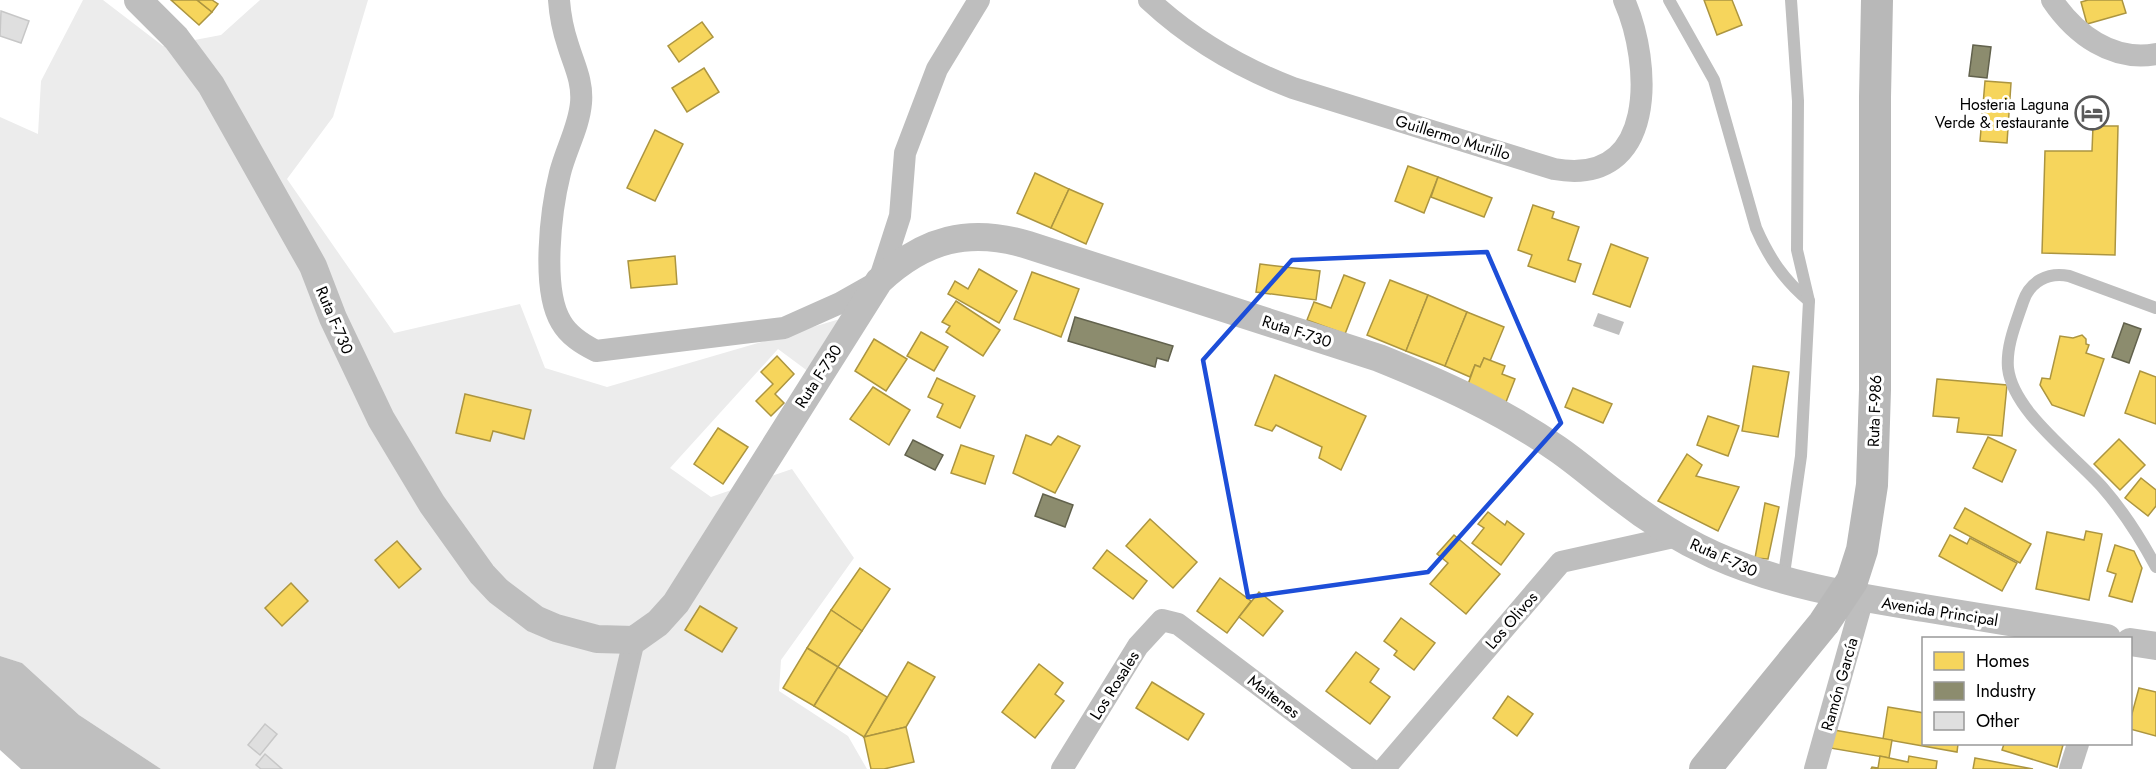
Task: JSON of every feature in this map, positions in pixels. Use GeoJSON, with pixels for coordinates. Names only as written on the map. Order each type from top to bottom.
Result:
{"type":"FeatureCollection","features":[{"type":"Feature","properties":{"kind":"main road","name":"Ruta F-986"},"geometry":{"type":"LineString","coordinates":[[1705,769],[1824,623],[1853,596],[1852,581],[1862,550],[1872,485],[1875,390],[1877,0]]}},
{"type":"Feature","properties":{"kind":"street","name":"Ruta F-730"},"geometry":{"type":"LineString","coordinates":[[138,0],[176,38],[211,86],[313,266],[333,318],[381,419],[432,504],[482,574],[516,606],[535,619],[556,628],[597,639],[634,640],[658,623],[676,603],[879,281],[896,265],[914,253],[935,244],[953,239],[991,237],[1010,239],[1051,252],[1379,358],[1432,379],[1484,404],[1537,436],[1588,471],[1647,517],[1678,536],[1738,565],[1783,581],[1853,596]]}},
{"type":"Feature","properties":{"kind":"street"},"geometry":{"type":"LineString","coordinates":[[559,0],[563,27],[580,83],[581,100],[579,119],[568,146],[554,201],[551,296],[562,324],[571,335],[596,351],[784,328],[840,303],[879,281],[900,216],[905,153],[937,69],[979,0]]}},
{"type":"Feature","properties":{"kind":"street","name":"Guillermo Murillo"},"geometry":{"type":"LineString","coordinates":[[1149,0],[1209,48],[1264,77],[1293,88],[1569,172],[1598,167],[1610,161],[1630,141],[1636,129],[1640,115],[1642,90],[1641,64],[1637,37],[1624,0]]}},
{"type":"Feature","properties":{"kind":"street"},"geometry":{"type":"LineString","coordinates":[[2052,0],[2064,18],[2078,32],[2095,43],[2114,51],[2156,54]]}},
{"type":"Feature","properties":{"kind":"street","name":"Los Olivos"},"geometry":{"type":"LineString","coordinates":[[1384,769],[1561,562],[1678,536]]}},
{"type":"Feature","properties":{"kind":"street","name":"Avenida Principal"},"geometry":{"type":"LineString","coordinates":[[1853,596],[2095,637]]}},
{"type":"Feature","properties":{"kind":"street","name":"Ramón García"},"geometry":{"type":"LineString","coordinates":[[1815,769],[1853,596]]}},
{"type":"Feature","properties":{"kind":"street","name":"Los Rosales"},"geometry":{"type":"LineString","coordinates":[[1062,769],[1138,646],[1162,620],[1178,624]]}},
{"type":"Feature","properties":{"kind":"street","name":"Maitenes"},"geometry":{"type":"LineString","coordinates":[[1178,624],[1370,769]]}},
{"type":"Feature","properties":{"kind":"street"},"geometry":{"type":"LineString","coordinates":[[604,769],[634,640]]}},
{"type":"Feature","properties":{"kind":"street"},"geometry":{"type":"LineString","coordinates":[[2132,642],[2156,646]]}},
{"type":"Feature","properties":{"kind":"street"},"geometry":{"type":"LineString","coordinates":[[2070,769],[2078,745]]}},
{"type":"Feature","properties":{"kind":"lane"},"geometry":{"type":"LineString","coordinates":[[1669,0],[1714,80],[1756,228],[1766,251],[1780,272],[1809,301]]}},
{"type":"Feature","properties":{"kind":"lane"},"geometry":{"type":"LineString","coordinates":[[1783,581],[1801,456],[1809,301],[1797,250],[1798,101],[1791,0]]}},
{"type":"Feature","properties":{"kind":"lane"},"geometry":{"type":"LineString","coordinates":[[2156,308],[2069,276],[2060,274],[2043,278],[2026,293],[2008,351],[2008,368],[2011,384],[2027,411],[2104,490],[2124,515],[2156,567]]}},
{"type":"Feature","properties":{"kind":"highlighted area"},"geometry":{"type":"Polygon","coordinates":[[[1487,252],[1561,423],[1428,572],[1248,597],[1203,360],[1292,260],[1487,252]]]}},
{"type":"Feature","properties":{"kind":"shaded area"},"geometry":{"type":"Polygon","coordinates":[[[83,0],[103,0],[163,46],[221,35],[260,0],[368,0],[333,117],[287,179],[394,333],[520,304],[545,368],[607,387],[847,317],[809,372],[778,349],[670,468],[711,497],[792,469],[854,558],[781,660],[779,691],[848,736],[867,769],[161,769],[79,715],[22,663],[0,656],[0,117],[38,134],[41,81],[83,0]]]}},
{"type":"Feature","properties":{"kind":"shaded area"},"geometry":{"type":"Polygon","coordinates":[[[1598,313],[1624,322],[1619,335],[1593,326],[1598,313]]]}},
{"type":"Feature","properties":{"kind":"shaded area"},"geometry":{"type":"Polygon","coordinates":[[[0,656],[22,663],[79,715],[161,769],[21,769],[0,750],[0,656]]]}},
{"type":"Feature","properties":{"kind":"building: Homes"},"geometry":{"type":"Polygon","coordinates":[[[171,0],[197,0],[212,12],[199,25],[171,0]]]}},
{"type":"Feature","properties":{"kind":"building: Homes"},"geometry":{"type":"Polygon","coordinates":[[[197,0],[212,0],[218,4],[212,12],[197,0]]]}},
{"type":"Feature","properties":{"kind":"building: Homes"},"geometry":{"type":"Polygon","coordinates":[[[1704,0],[1732,0],[1742,25],[1717,35],[1704,0]]]}},
{"type":"Feature","properties":{"kind":"building: Homes"},"geometry":{"type":"Polygon","coordinates":[[[2122,0],[2126,13],[2087,24],[2081,2],[2122,0]]]}},
{"type":"Feature","properties":{"kind":"building: Homes"},"geometry":{"type":"Polygon","coordinates":[[[702,22],[713,37],[679,62],[668,46],[702,22]]]}},
{"type":"Feature","properties":{"kind":"building: Homes"},"geometry":{"type":"Polygon","coordinates":[[[704,68],[719,92],[687,112],[672,88],[704,68]]]}},
{"type":"Feature","properties":{"kind":"building: Homes"},"geometry":{"type":"Polygon","coordinates":[[[1985,81],[2011,83],[2007,143],[1980,141],[1985,81]]]}},
{"type":"Feature","properties":{"kind":"building: Homes"},"geometry":{"type":"Polygon","coordinates":[[[2093,126],[2118,126],[2115,255],[2042,253],[2045,151],[2092,151],[2093,126]]]}},
{"type":"Feature","properties":{"kind":"building: Homes"},"geometry":{"type":"Polygon","coordinates":[[[655,130],[683,144],[655,201],[627,188],[655,130]]]}},
{"type":"Feature","properties":{"kind":"building: Homes"},"geometry":{"type":"Polygon","coordinates":[[[1408,166],[1438,177],[1424,213],[1395,201],[1408,166]]]}},
{"type":"Feature","properties":{"kind":"building: Homes"},"geometry":{"type":"Polygon","coordinates":[[[1035,173],[1069,189],[1051,228],[1017,213],[1035,173]]]}},
{"type":"Feature","properties":{"kind":"building: Homes"},"geometry":{"type":"Polygon","coordinates":[[[1438,177],[1492,198],[1484,217],[1431,197],[1438,177]]]}},
{"type":"Feature","properties":{"kind":"building: Homes"},"geometry":{"type":"Polygon","coordinates":[[[1069,189],[1103,204],[1086,244],[1051,228],[1069,189]]]}},
{"type":"Feature","properties":{"kind":"building: Homes"},"geometry":{"type":"Polygon","coordinates":[[[1533,205],[1554,212],[1552,218],[1579,227],[1568,260],[1581,264],[1575,282],[1528,266],[1532,255],[1518,250],[1533,205]]]}},
{"type":"Feature","properties":{"kind":"building: Homes"},"geometry":{"type":"Polygon","coordinates":[[[1611,244],[1648,258],[1630,307],[1593,294],[1611,244]]]}},
{"type":"Feature","properties":{"kind":"building: Homes"},"geometry":{"type":"Polygon","coordinates":[[[675,256],[677,284],[631,288],[628,261],[675,256]]]}},
{"type":"Feature","properties":{"kind":"building: Homes"},"geometry":{"type":"Polygon","coordinates":[[[1260,264],[1320,271],[1316,300],[1256,292],[1260,264]]]}},
{"type":"Feature","properties":{"kind":"building: Homes"},"geometry":{"type":"Polygon","coordinates":[[[979,269],[1017,291],[999,323],[948,294],[955,281],[968,289],[979,269]]]}},
{"type":"Feature","properties":{"kind":"building: Homes"},"geometry":{"type":"Polygon","coordinates":[[[1032,272],[1079,289],[1061,337],[1014,319],[1032,272]]]}},
{"type":"Feature","properties":{"kind":"building: Homes"},"geometry":{"type":"Polygon","coordinates":[[[1344,275],[1365,283],[1345,334],[1307,320],[1314,302],[1331,308],[1344,275]]]}},
{"type":"Feature","properties":{"kind":"building: Homes"},"geometry":{"type":"Polygon","coordinates":[[[1390,280],[1428,295],[1406,351],[1367,335],[1390,280]]]}},
{"type":"Feature","properties":{"kind":"building: Homes"},"geometry":{"type":"Polygon","coordinates":[[[1428,295],[1467,312],[1445,366],[1406,351],[1428,295]]]}},
{"type":"Feature","properties":{"kind":"building: Homes"},"geometry":{"type":"Polygon","coordinates":[[[956,301],[1000,330],[983,356],[946,332],[950,326],[942,322],[956,301]]]}},
{"type":"Feature","properties":{"kind":"building: Homes"},"geometry":{"type":"Polygon","coordinates":[[[1467,312],[1504,327],[1490,361],[1484,358],[1480,367],[1475,365],[1470,377],[1445,366],[1467,312]]]}},
{"type":"Feature","properties":{"kind":"building: Homes"},"geometry":{"type":"Polygon","coordinates":[[[921,332],[948,347],[934,371],[907,356],[921,332]]]}},
{"type":"Feature","properties":{"kind":"building: Homes"},"geometry":{"type":"Polygon","coordinates":[[[2082,335],[2086,339],[2086,344],[2089,345],[2086,353],[2104,359],[2084,416],[2052,405],[2040,385],[2042,378],[2050,379],[2060,336],[2073,338],[2082,335]]]}},
{"type":"Feature","properties":{"kind":"building: Homes"},"geometry":{"type":"Polygon","coordinates":[[[874,339],[907,359],[886,391],[855,371],[874,339]]]}},
{"type":"Feature","properties":{"kind":"building: Homes"},"geometry":{"type":"Polygon","coordinates":[[[777,356],[794,374],[775,394],[784,403],[771,416],[756,401],[773,384],[761,372],[777,356]]]}},
{"type":"Feature","properties":{"kind":"building: Homes"},"geometry":{"type":"Polygon","coordinates":[[[1484,358],[1505,366],[1502,374],[1515,379],[1506,402],[1467,387],[1475,365],[1480,367],[1484,358]]]}},
{"type":"Feature","properties":{"kind":"building: Homes"},"geometry":{"type":"Polygon","coordinates":[[[1753,366],[1789,372],[1778,437],[1742,431],[1753,366]]]}},
{"type":"Feature","properties":{"kind":"building: Homes"},"geometry":{"type":"Polygon","coordinates":[[[2140,371],[2156,377],[2156,424],[2125,413],[2140,371]]]}},
{"type":"Feature","properties":{"kind":"building: Homes"},"geometry":{"type":"Polygon","coordinates":[[[1275,375],[1366,416],[1341,470],[1319,458],[1322,447],[1276,425],[1272,431],[1255,425],[1275,375]]]}},
{"type":"Feature","properties":{"kind":"building: Homes"},"geometry":{"type":"Polygon","coordinates":[[[937,378],[975,396],[960,428],[937,417],[943,404],[928,397],[937,378]]]}},
{"type":"Feature","properties":{"kind":"building: Homes"},"geometry":{"type":"Polygon","coordinates":[[[1937,379],[2007,385],[2002,436],[1957,432],[1959,418],[1933,416],[1937,379]]]}},
{"type":"Feature","properties":{"kind":"building: Homes"},"geometry":{"type":"Polygon","coordinates":[[[873,387],[910,410],[889,445],[850,419],[873,387]]]}},
{"type":"Feature","properties":{"kind":"building: Homes"},"geometry":{"type":"Polygon","coordinates":[[[1573,388],[1612,404],[1603,423],[1565,407],[1573,388]]]}},
{"type":"Feature","properties":{"kind":"building: Homes"},"geometry":{"type":"Polygon","coordinates":[[[465,394],[531,410],[524,439],[493,431],[490,441],[456,433],[465,394]]]}},
{"type":"Feature","properties":{"kind":"building: Homes"},"geometry":{"type":"Polygon","coordinates":[[[1708,416],[1739,426],[1728,456],[1697,445],[1708,416]]]}},
{"type":"Feature","properties":{"kind":"building: Homes"},"geometry":{"type":"Polygon","coordinates":[[[718,428],[748,447],[723,484],[694,464],[718,428]]]}},
{"type":"Feature","properties":{"kind":"building: Homes"},"geometry":{"type":"Polygon","coordinates":[[[1026,435],[1051,445],[1058,436],[1080,446],[1055,493],[1013,473],[1026,435]]]}},
{"type":"Feature","properties":{"kind":"building: Homes"},"geometry":{"type":"Polygon","coordinates":[[[1988,437],[2016,450],[2002,482],[1973,468],[1988,437]]]}},
{"type":"Feature","properties":{"kind":"building: Homes"},"geometry":{"type":"Polygon","coordinates":[[[2119,439],[2145,465],[2120,490],[2094,464],[2119,439]]]}},
{"type":"Feature","properties":{"kind":"building: Homes"},"geometry":{"type":"Polygon","coordinates":[[[961,445],[994,456],[985,484],[951,473],[961,445]]]}},
{"type":"Feature","properties":{"kind":"building: Homes"},"geometry":{"type":"Polygon","coordinates":[[[1687,454],[1702,465],[1696,476],[1739,487],[1718,531],[1658,501],[1687,454]]]}},
{"type":"Feature","properties":{"kind":"building: Homes"},"geometry":{"type":"Polygon","coordinates":[[[2141,478],[2156,490],[2156,506],[2148,516],[2125,498],[2141,478]]]}},
{"type":"Feature","properties":{"kind":"building: Homes"},"geometry":{"type":"Polygon","coordinates":[[[1765,503],[1779,507],[1768,559],[1755,558],[1765,503]]]}},
{"type":"Feature","properties":{"kind":"building: Homes"},"geometry":{"type":"Polygon","coordinates":[[[1965,508],[2031,544],[2020,563],[1954,528],[1965,508]]]}},
{"type":"Feature","properties":{"kind":"building: Homes"},"geometry":{"type":"Polygon","coordinates":[[[1488,512],[1505,525],[1507,521],[1524,534],[1501,565],[1472,543],[1484,528],[1478,524],[1488,512]]]}},
{"type":"Feature","properties":{"kind":"building: Homes"},"geometry":{"type":"Polygon","coordinates":[[[1150,519],[1197,562],[1173,588],[1126,546],[1150,519]]]}},
{"type":"Feature","properties":{"kind":"building: Homes"},"geometry":{"type":"Polygon","coordinates":[[[2086,531],[2102,534],[2089,600],[2036,589],[2047,532],[2084,540],[2086,531]]]}},
{"type":"Feature","properties":{"kind":"building: Homes"},"geometry":{"type":"Polygon","coordinates":[[[1454,535],[1500,574],[1466,614],[1430,584],[1448,563],[1437,554],[1454,535]]]}},
{"type":"Feature","properties":{"kind":"building: Homes"},"geometry":{"type":"Polygon","coordinates":[[[1950,535],[1967,544],[1970,538],[2017,563],[2002,591],[1939,556],[1950,535]]]}},
{"type":"Feature","properties":{"kind":"building: Homes"},"geometry":{"type":"Polygon","coordinates":[[[397,541],[421,569],[399,588],[375,560],[397,541]]]}},
{"type":"Feature","properties":{"kind":"building: Homes"},"geometry":{"type":"Polygon","coordinates":[[[2115,545],[2134,551],[2142,568],[2132,602],[2109,596],[2116,574],[2107,571],[2115,545]]]}},
{"type":"Feature","properties":{"kind":"building: Homes"},"geometry":{"type":"Polygon","coordinates":[[[1107,550],[1147,581],[1133,599],[1093,568],[1107,550]]]}},
{"type":"Feature","properties":{"kind":"building: Homes"},"geometry":{"type":"Polygon","coordinates":[[[860,568],[890,589],[862,631],[831,610],[860,568]]]}},
{"type":"Feature","properties":{"kind":"building: Homes"},"geometry":{"type":"Polygon","coordinates":[[[1220,578],[1251,601],[1227,633],[1197,611],[1220,578]]]}},
{"type":"Feature","properties":{"kind":"building: Homes"},"geometry":{"type":"Polygon","coordinates":[[[291,583],[308,601],[282,626],[265,608],[291,583]]]}},
{"type":"Feature","properties":{"kind":"building: Homes"},"geometry":{"type":"Polygon","coordinates":[[[1259,592],[1283,611],[1263,636],[1239,617],[1259,592]]]}},
{"type":"Feature","properties":{"kind":"building: Homes"},"geometry":{"type":"Polygon","coordinates":[[[700,606],[737,628],[722,652],[685,630],[700,606]]]}},
{"type":"Feature","properties":{"kind":"building: Homes"},"geometry":{"type":"Polygon","coordinates":[[[831,610],[862,631],[838,667],[807,648],[831,610]]]}},
{"type":"Feature","properties":{"kind":"building: Homes"},"geometry":{"type":"Polygon","coordinates":[[[1401,618],[1435,643],[1414,670],[1394,655],[1397,651],[1384,641],[1401,618]]]}},
{"type":"Feature","properties":{"kind":"building: Homes"},"geometry":{"type":"Polygon","coordinates":[[[807,648],[838,667],[814,706],[783,688],[807,648]]]}},
{"type":"Feature","properties":{"kind":"building: Homes"},"geometry":{"type":"Polygon","coordinates":[[[1356,652],[1379,669],[1370,682],[1390,697],[1370,724],[1326,691],[1356,652]]]}},
{"type":"Feature","properties":{"kind":"building: Homes"},"geometry":{"type":"Polygon","coordinates":[[[908,662],[935,677],[906,727],[864,737],[908,662]]]}},
{"type":"Feature","properties":{"kind":"building: Homes"},"geometry":{"type":"Polygon","coordinates":[[[1039,664],[1063,683],[1055,694],[1064,701],[1035,738],[1002,712],[1039,664]]]}},
{"type":"Feature","properties":{"kind":"building: Homes"},"geometry":{"type":"Polygon","coordinates":[[[838,667],[887,697],[864,737],[814,706],[838,667]]]}},
{"type":"Feature","properties":{"kind":"building: Homes"},"geometry":{"type":"Polygon","coordinates":[[[1152,682],[1204,714],[1188,740],[1136,708],[1152,682]]]}},
{"type":"Feature","properties":{"kind":"building: Homes"},"geometry":{"type":"Polygon","coordinates":[[[2139,688],[2156,692],[2156,736],[2132,730],[2132,714],[2139,688]]]}},
{"type":"Feature","properties":{"kind":"building: Homes"},"geometry":{"type":"Polygon","coordinates":[[[1508,696],[1533,714],[1517,736],[1493,718],[1508,696]]]}},
{"type":"Feature","properties":{"kind":"building: Homes"},"geometry":{"type":"Polygon","coordinates":[[[1888,707],[1922,713],[1922,745],[1958,745],[1957,752],[1883,739],[1888,707]]]}},
{"type":"Feature","properties":{"kind":"building: Homes"},"geometry":{"type":"Polygon","coordinates":[[[906,727],[914,762],[884,769],[871,769],[864,737],[906,727]]]}},
{"type":"Feature","properties":{"kind":"building: Homes"},"geometry":{"type":"Polygon","coordinates":[[[1834,730],[1892,740],[1889,758],[1830,748],[1834,730]]]}},
{"type":"Feature","properties":{"kind":"building: Homes"},"geometry":{"type":"Polygon","coordinates":[[[2004,745],[2063,745],[2057,767],[2002,750],[2004,745]]]}},
{"type":"Feature","properties":{"kind":"building: Homes"},"geometry":{"type":"Polygon","coordinates":[[[1880,756],[1908,762],[1909,756],[1937,761],[1936,769],[1871,769],[1872,767],[1878,768],[1880,756]]]}},
{"type":"Feature","properties":{"kind":"building: Homes"},"geometry":{"type":"Polygon","coordinates":[[[1975,758],[2033,769],[1973,769],[1975,758]]]}},
{"type":"Feature","properties":{"kind":"building: Industry"},"geometry":{"type":"Polygon","coordinates":[[[1973,45],[1991,47],[1987,78],[1969,76],[1973,45]]]}},
{"type":"Feature","properties":{"kind":"building: Industry"},"geometry":{"type":"Polygon","coordinates":[[[1075,317],[1173,346],[1168,361],[1157,358],[1155,367],[1068,341],[1075,317]]]}},
{"type":"Feature","properties":{"kind":"building: Industry"},"geometry":{"type":"Polygon","coordinates":[[[2124,323],[2141,329],[2129,363],[2112,357],[2124,323]]]}},
{"type":"Feature","properties":{"kind":"building: Industry"},"geometry":{"type":"Polygon","coordinates":[[[913,440],[943,455],[935,470],[905,455],[913,440]]]}},
{"type":"Feature","properties":{"kind":"building: Industry"},"geometry":{"type":"Polygon","coordinates":[[[1043,494],[1073,505],[1065,527],[1035,516],[1043,494]]]}},
{"type":"Feature","properties":{"kind":"building: Other"},"geometry":{"type":"Polygon","coordinates":[[[1,11],[29,21],[21,43],[0,36],[1,11]]]}},
{"type":"Feature","properties":{"kind":"building: Other"},"geometry":{"type":"Polygon","coordinates":[[[265,724],[277,734],[260,755],[248,745],[265,724]]]}},
{"type":"Feature","properties":{"kind":"building: Other"},"geometry":{"type":"Polygon","coordinates":[[[265,754],[282,769],[261,769],[256,765],[265,754]]]}},
{"type":"Feature","properties":{"kind":"place","name":"Hosteria Laguna Verde & restaurante"},"geometry":{"type":"Point","coordinates":[2092,113]}}]}
